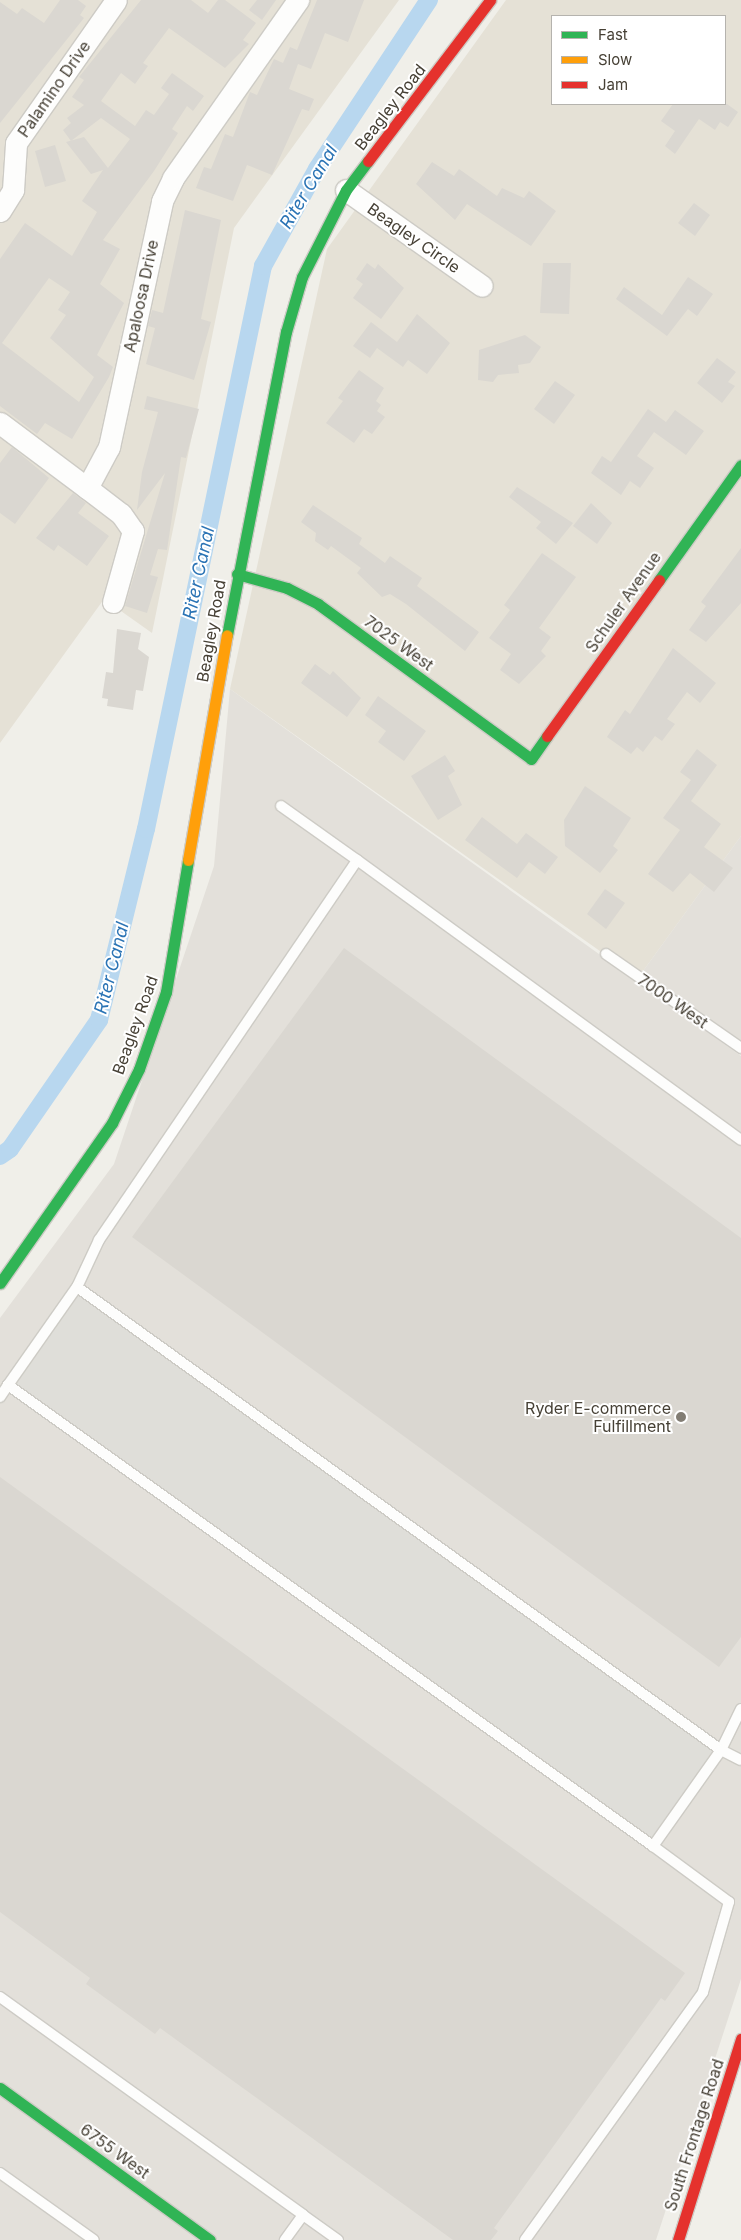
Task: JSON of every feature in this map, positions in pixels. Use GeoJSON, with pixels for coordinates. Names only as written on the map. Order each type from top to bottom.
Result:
{"type":"FeatureCollection","features":[{"type":"Feature","properties":{"kind":"street","name":"Palamino Drive"},"geometry":{"type":"LineString","coordinates":[[0,211],[13,190],[16,143],[116,0]]}},
{"type":"Feature","properties":{"kind":"street","name":"Apaloosa Drive"},"geometry":{"type":"LineString","coordinates":[[86,488],[110,447],[165,193],[298,0]]}},
{"type":"Feature","properties":{"kind":"street","name":"Beagley Road"},"geometry":{"type":"LineString","coordinates":[[0,1283],[96,1151],[126,1096],[159,1016],[178,943],[237,574],[294,304],[313,251],[346,190],[490,0]]}},
{"type":"Feature","properties":{"kind":"street","name":"Beagley Circle"},"geometry":{"type":"LineString","coordinates":[[346,190],[482,286]]}},
{"type":"Feature","properties":{"kind":"street"},"geometry":{"type":"LineString","coordinates":[[0,423],[121,514],[132,531],[113,602]]}},
{"type":"Feature","properties":{"kind":"street","name":"Schuler Avenue"},"geometry":{"type":"LineString","coordinates":[[531,759],[741,464]]}},
{"type":"Feature","properties":{"kind":"street","name":"7025 West"},"geometry":{"type":"LineString","coordinates":[[237,574],[287,588],[318,604],[531,759]]}},
{"type":"Feature","properties":{"kind":"street","name":"South Frontage Road"},"geometry":{"type":"LineString","coordinates":[[678,2240],[741,2039]]}},
{"type":"Feature","properties":{"kind":"street","name":"6755 West"},"geometry":{"type":"LineString","coordinates":[[0,2088],[210,2240]]}},
{"type":"Feature","properties":{"kind":"lane"},"geometry":{"type":"LineString","coordinates":[[281,806],[741,1140]]}},
{"type":"Feature","properties":{"kind":"lane"},"geometry":{"type":"LineString","coordinates":[[0,1397],[77,1288],[99,1240],[357,860]]}},
{"type":"Feature","properties":{"kind":"lane","name":"7000 West"},"geometry":{"type":"LineString","coordinates":[[606,954],[741,1048]]}},
{"type":"Feature","properties":{"kind":"lane"},"geometry":{"type":"LineString","coordinates":[[77,1288],[721,1750],[741,1760]]}},
{"type":"Feature","properties":{"kind":"lane"},"geometry":{"type":"LineString","coordinates":[[8,1385],[654,1846],[729,1902],[704,1992],[525,2240]]}},
{"type":"Feature","properties":{"kind":"lane"},"geometry":{"type":"LineString","coordinates":[[654,1846],[721,1750],[741,1710]]}},
{"type":"Feature","properties":{"kind":"lane"},"geometry":{"type":"LineString","coordinates":[[0,1997],[338,2240]]}},
{"type":"Feature","properties":{"kind":"lane"},"geometry":{"type":"LineString","coordinates":[[0,2173],[94,2240]]}},
{"type":"Feature","properties":{"kind":"lane"},"geometry":{"type":"LineString","coordinates":[[285,2240],[303,2215]]}},
{"type":"Feature","properties":{"kind":"shaded area"},"geometry":{"type":"Polygon","coordinates":[[[0,0],[399,0],[234,228],[152,633],[104,599],[0,743],[0,0]]]}},
{"type":"Feature","properties":{"kind":"shaded area"},"geometry":{"type":"Polygon","coordinates":[[[506,0],[741,0],[741,836],[638,978],[230,689],[327,249],[506,0]]]}},
{"type":"Feature","properties":{"kind":"shaded area"},"geometry":{"type":"Polygon","coordinates":[[[230,689],[741,1056],[741,1979],[656,2240],[0,2240],[0,1318],[114,1164],[214,866],[230,689]]]}},
{"type":"Feature","properties":{"kind":"shaded area"},"geometry":{"type":"Polygon","coordinates":[[[741,836],[741,1053],[638,978],[741,836]]]}},
{"type":"Feature","properties":{"kind":"shaded area"},"geometry":{"type":"Polygon","coordinates":[[[77,1287],[721,1750],[653,1846],[8,1385],[77,1287]]]}},
{"type":"Feature","properties":{"kind":"building"},"geometry":{"type":"Polygon","coordinates":[[[60,0],[78,0],[86,6],[80,15],[84,18],[0,123],[0,2],[17,14],[22,8],[44,23],[60,0]]]}},
{"type":"Feature","properties":{"kind":"building"},"geometry":{"type":"Polygon","coordinates":[[[141,0],[191,0],[208,13],[218,0],[225,0],[256,23],[243,40],[249,44],[225,68],[169,28],[143,63],[148,66],[135,84],[121,73],[101,101],[135,126],[146,110],[154,115],[169,94],[161,88],[172,73],[204,96],[193,111],[187,106],[172,129],[178,133],[154,171],[103,240],[120,249],[100,284],[124,303],[97,355],[113,367],[72,439],[45,423],[37,434],[0,406],[0,259],[25,223],[72,256],[97,212],[82,201],[103,170],[91,174],[66,142],[71,141],[63,130],[71,123],[67,118],[84,105],[72,97],[84,80],[79,77],[141,0]],[[101,118],[72,140],[84,137],[108,168],[130,139],[101,118]],[[49,278],[2,343],[79,402],[94,377],[50,338],[66,315],[58,310],[70,292],[49,278]]]}},
{"type":"Feature","properties":{"kind":"building"},"geometry":{"type":"Polygon","coordinates":[[[257,0],[276,0],[262,20],[249,10],[257,0]]]}},
{"type":"Feature","properties":{"kind":"building"},"geometry":{"type":"Polygon","coordinates":[[[317,0],[364,0],[348,42],[325,33],[311,69],[298,64],[289,89],[314,99],[309,111],[302,109],[272,175],[247,165],[233,201],[196,188],[204,167],[211,169],[225,134],[233,137],[250,92],[257,95],[274,59],[283,63],[290,47],[297,50],[317,0]]]}},
{"type":"Feature","properties":{"kind":"building"},"geometry":{"type":"Polygon","coordinates":[[[727,104],[738,112],[728,127],[720,122],[715,130],[699,119],[675,154],[665,146],[675,131],[661,121],[672,105],[727,104]]]}},
{"type":"Feature","properties":{"kind":"building"},"geometry":{"type":"Polygon","coordinates":[[[55,145],[66,181],[45,187],[35,151],[55,145]]]}},
{"type":"Feature","properties":{"kind":"building"},"geometry":{"type":"Polygon","coordinates":[[[432,162],[454,176],[459,169],[497,196],[502,188],[524,198],[529,191],[556,211],[531,246],[467,204],[455,220],[416,184],[432,162]]]}},
{"type":"Feature","properties":{"kind":"building"},"geometry":{"type":"Polygon","coordinates":[[[694,203],[710,215],[695,236],[678,223],[694,203]]]}},
{"type":"Feature","properties":{"kind":"building"},"geometry":{"type":"Polygon","coordinates":[[[185,210],[221,220],[201,319],[211,322],[194,380],[146,364],[155,328],[148,326],[152,310],[163,313],[185,210]]]}},
{"type":"Feature","properties":{"kind":"building"},"geometry":{"type":"Polygon","coordinates":[[[367,263],[375,269],[378,264],[404,288],[381,319],[353,298],[363,284],[356,279],[367,263]]]}},
{"type":"Feature","properties":{"kind":"building"},"geometry":{"type":"Polygon","coordinates":[[[543,263],[571,263],[569,314],[540,313],[543,263]]]}},
{"type":"Feature","properties":{"kind":"building"},"geometry":{"type":"Polygon","coordinates":[[[688,277],[713,294],[697,316],[688,309],[667,336],[616,299],[624,287],[662,315],[688,277]]]}},
{"type":"Feature","properties":{"kind":"building"},"geometry":{"type":"Polygon","coordinates":[[[417,314],[450,343],[427,374],[408,360],[403,367],[377,348],[370,358],[353,346],[371,322],[397,342],[417,314]]]}},
{"type":"Feature","properties":{"kind":"building"},"geometry":{"type":"Polygon","coordinates":[[[525,335],[541,347],[530,363],[518,365],[519,373],[498,375],[493,382],[478,380],[479,350],[525,335]]]}},
{"type":"Feature","properties":{"kind":"building"},"geometry":{"type":"Polygon","coordinates":[[[717,358],[736,372],[728,382],[735,386],[722,403],[697,383],[717,358]]]}},
{"type":"Feature","properties":{"kind":"building"},"geometry":{"type":"Polygon","coordinates":[[[359,370],[384,388],[376,401],[381,405],[377,411],[385,417],[372,434],[364,429],[354,443],[326,423],[343,401],[338,398],[359,370]]]}},
{"type":"Feature","properties":{"kind":"building"},"geometry":{"type":"Polygon","coordinates":[[[555,381],[575,395],[554,424],[534,409],[555,381]]]}},
{"type":"Feature","properties":{"kind":"building"},"geometry":{"type":"Polygon","coordinates":[[[147,396],[199,409],[186,458],[181,457],[167,550],[158,549],[150,575],[158,577],[147,613],[125,606],[165,473],[137,510],[142,472],[158,412],[144,409],[147,396]]]}},
{"type":"Feature","properties":{"kind":"building"},"geometry":{"type":"Polygon","coordinates":[[[648,409],[666,422],[675,410],[704,431],[686,455],[654,432],[637,456],[654,468],[640,488],[630,481],[621,495],[591,473],[602,456],[611,462],[648,409]]]}},
{"type":"Feature","properties":{"kind":"building"},"geometry":{"type":"Polygon","coordinates":[[[12,447],[49,478],[15,524],[0,513],[0,463],[12,447]]]}},
{"type":"Feature","properties":{"kind":"building"},"geometry":{"type":"Polygon","coordinates":[[[517,487],[573,523],[556,544],[536,528],[541,522],[509,497],[517,487]]]}},
{"type":"Feature","properties":{"kind":"building"},"geometry":{"type":"Polygon","coordinates":[[[73,493],[86,503],[78,513],[109,536],[87,566],[58,545],[54,551],[36,538],[73,493]]]}},
{"type":"Feature","properties":{"kind":"building"},"geometry":{"type":"Polygon","coordinates":[[[591,503],[612,523],[597,544],[573,526],[591,503]]]}},
{"type":"Feature","properties":{"kind":"building"},"geometry":{"type":"Polygon","coordinates":[[[313,505],[362,538],[359,544],[385,563],[390,556],[422,578],[417,586],[479,632],[465,651],[406,604],[390,594],[382,597],[357,573],[361,568],[331,546],[328,550],[315,541],[316,533],[301,522],[313,505]]]}},
{"type":"Feature","properties":{"kind":"building"},"geometry":{"type":"Polygon","coordinates":[[[741,548],[741,603],[706,642],[689,630],[706,606],[701,602],[741,548]]]}},
{"type":"Feature","properties":{"kind":"building"},"geometry":{"type":"Polygon","coordinates":[[[542,553],[576,577],[539,628],[551,637],[541,651],[546,656],[519,684],[500,670],[511,654],[489,638],[510,610],[504,605],[542,553]]]}},
{"type":"Feature","properties":{"kind":"building"},"geometry":{"type":"Polygon","coordinates":[[[117,629],[141,633],[138,649],[149,657],[143,691],[136,690],[133,710],[107,706],[108,699],[102,698],[106,672],[113,673],[117,629]]]}},
{"type":"Feature","properties":{"kind":"building"},"geometry":{"type":"Polygon","coordinates":[[[673,648],[716,683],[700,703],[687,692],[667,719],[675,724],[662,741],[655,736],[643,752],[637,747],[631,754],[607,737],[625,710],[630,714],[673,648]]]}},
{"type":"Feature","properties":{"kind":"building"},"geometry":{"type":"Polygon","coordinates":[[[315,664],[330,675],[333,671],[361,698],[347,717],[301,683],[315,664]]]}},
{"type":"Feature","properties":{"kind":"building"},"geometry":{"type":"Polygon","coordinates":[[[378,696],[426,731],[404,761],[378,742],[386,731],[365,715],[378,696]]]}},
{"type":"Feature","properties":{"kind":"building"},"geometry":{"type":"Polygon","coordinates":[[[697,749],[717,765],[691,801],[721,824],[704,847],[733,868],[714,892],[690,873],[673,892],[648,874],[680,830],[663,818],[691,780],[680,772],[697,749]]]}},
{"type":"Feature","properties":{"kind":"building"},"geometry":{"type":"Polygon","coordinates":[[[445,755],[455,771],[448,776],[462,805],[438,820],[411,776],[445,755]]]}},
{"type":"Feature","properties":{"kind":"building"},"geometry":{"type":"Polygon","coordinates":[[[585,786],[631,818],[613,846],[618,850],[600,873],[565,846],[564,820],[585,786]]]}},
{"type":"Feature","properties":{"kind":"building"},"geometry":{"type":"Polygon","coordinates":[[[482,817],[517,844],[526,833],[558,857],[545,874],[529,862],[517,878],[465,840],[482,817]]]}},
{"type":"Feature","properties":{"kind":"building"},"geometry":{"type":"Polygon","coordinates":[[[605,889],[625,903],[606,929],[587,914],[605,889]]]}},
{"type":"Feature","properties":{"kind":"building"},"geometry":{"type":"Polygon","coordinates":[[[344,948],[741,1238],[741,1637],[719,1667],[132,1237],[344,948]]]}},
{"type":"Feature","properties":{"kind":"building"},"geometry":{"type":"Polygon","coordinates":[[[0,1477],[685,1973],[665,2001],[661,1998],[494,2228],[498,2231],[491,2240],[453,2240],[160,2028],[155,2034],[86,1984],[90,1978],[0,1912],[0,1477]]]}},
{"type":"Feature","properties":{"kind":"waterway","name":"Riter Canal"},"geometry":{"type":"LineString","coordinates":[[0,1156],[10,1149],[99,1020],[146,829],[263,266],[317,169],[429,0]]}},
{"type":"Feature","properties":{"kind":"traffic: fast"},"geometry":{"type":"LineString","coordinates":[[227,635],[286,332],[302,277],[346,190],[368,161]]}},
{"type":"Feature","properties":{"kind":"traffic: fast"},"geometry":{"type":"LineString","coordinates":[[659,580],[741,465]]}},
{"type":"Feature","properties":{"kind":"traffic: fast"},"geometry":{"type":"LineString","coordinates":[[237,574],[287,588],[318,604],[531,759],[547,736]]}},
{"type":"Feature","properties":{"kind":"traffic: fast"},"geometry":{"type":"LineString","coordinates":[[0,1283],[112,1123],[139,1069],[166,992],[188,860]]}},
{"type":"Feature","properties":{"kind":"traffic: fast"},"geometry":{"type":"LineString","coordinates":[[0,2088],[210,2240]]}},
{"type":"Feature","properties":{"kind":"traffic: slow"},"geometry":{"type":"LineString","coordinates":[[188,860],[227,635]]}},
{"type":"Feature","properties":{"kind":"traffic: jam"},"geometry":{"type":"LineString","coordinates":[[368,161],[490,0]]}},
{"type":"Feature","properties":{"kind":"traffic: jam"},"geometry":{"type":"LineString","coordinates":[[547,736],[659,580]]}},
{"type":"Feature","properties":{"kind":"traffic: jam"},"geometry":{"type":"LineString","coordinates":[[678,2240],[741,2039]]}},
{"type":"Feature","properties":{"kind":"place","name":"Ryder E-commerce Fulfillment"},"geometry":{"type":"Point","coordinates":[681,1417]}}]}
